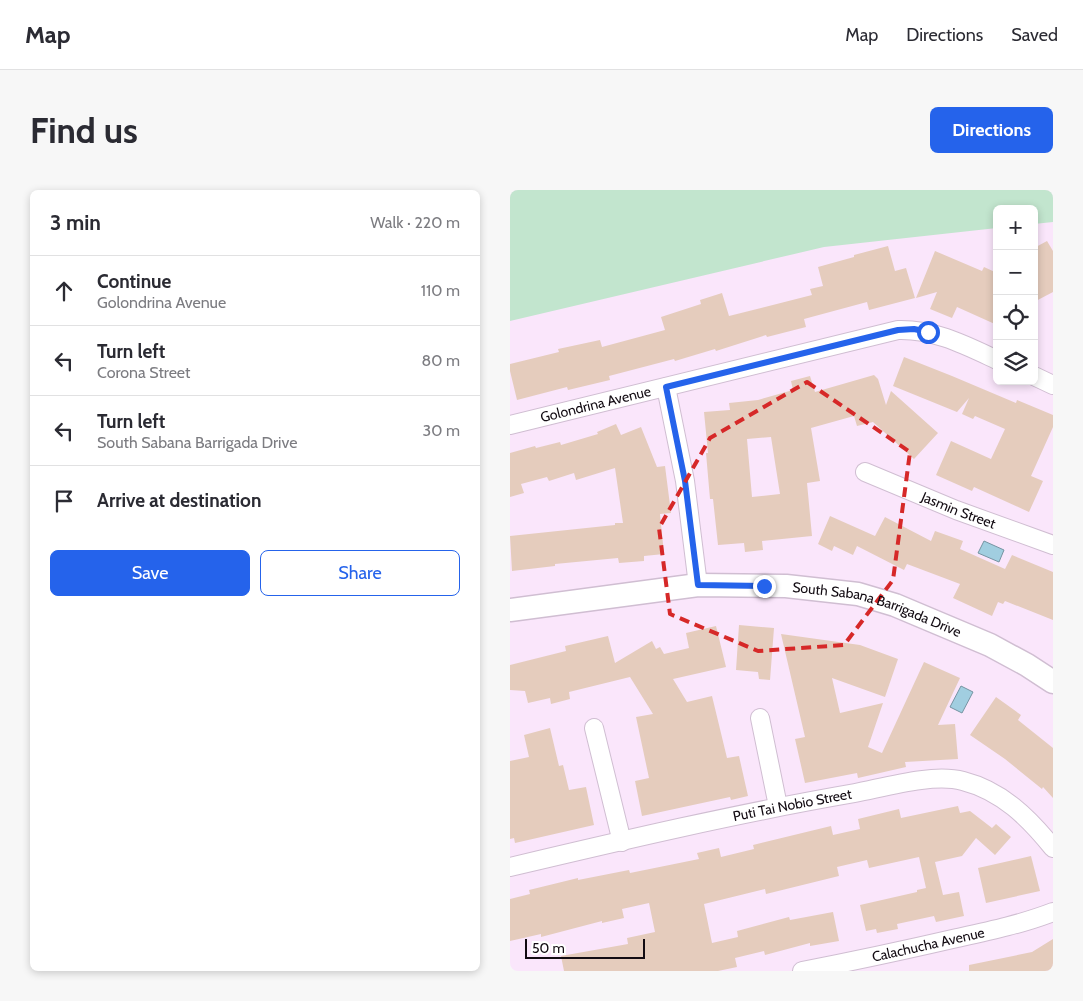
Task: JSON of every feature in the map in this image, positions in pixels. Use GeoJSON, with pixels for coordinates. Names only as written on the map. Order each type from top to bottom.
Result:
{"type":"FeatureCollection","features":[{"type":"Feature","properties":{"kind":"main road","name":"South Sabana Barrigada Drive"},"geometry":{"type":"LineString","coordinates":[[510,610],[698,585],[786,586],[858,594],[895,604],[990,645],[1053,682]]}},
{"type":"Feature","properties":{"kind":"street","name":"Golondrina Avenue"},"geometry":{"type":"LineString","coordinates":[[510,425],[898,330],[914,329],[928,332],[964,344],[993,358]]}},
{"type":"Feature","properties":{"kind":"street"},"geometry":{"type":"LineString","coordinates":[[1038,378],[1053,385]]}},
{"type":"Feature","properties":{"kind":"street"},"geometry":{"type":"LineString","coordinates":[[666,387],[685,481],[698,585]]}},
{"type":"Feature","properties":{"kind":"street","name":"Jasmin Street"},"geometry":{"type":"LineString","coordinates":[[865,472],[949,507],[1053,545]]}},
{"type":"Feature","properties":{"kind":"street"},"geometry":{"type":"LineString","coordinates":[[760,718],[778,806]]}},
{"type":"Feature","properties":{"kind":"street"},"geometry":{"type":"LineString","coordinates":[[594,728],[622,842]]}},
{"type":"Feature","properties":{"kind":"street","name":"Puti Tai Nobio Street"},"geometry":{"type":"LineString","coordinates":[[510,867],[778,806],[934,779],[962,780],[982,787],[1005,800],[1023,813],[1053,848]]}},
{"type":"Feature","properties":{"kind":"street","name":"Calachucha Avenue"},"geometry":{"type":"LineString","coordinates":[[802,971],[890,954],[998,929],[1026,922],[1053,912]]}},
{"type":"Feature","properties":{"kind":"highlighted area"},"geometry":{"type":"Polygon","coordinates":[[[807,382],[910,452],[893,580],[844,645],[758,651],[670,614],[659,528],[710,438],[807,382]]]}},
{"type":"Feature","properties":{"kind":"green space"},"geometry":{"type":"Polygon","coordinates":[[[510,190],[1053,190],[1053,222],[1038,224],[1038,205],[993,205],[993,228],[824,247],[510,321],[510,190]]]}},
{"type":"Feature","properties":{"kind":"water"},"geometry":{"type":"Polygon","coordinates":[[[984,541],[1004,550],[999,562],[978,553],[984,541]]]}},
{"type":"Feature","properties":{"kind":"water"},"geometry":{"type":"Polygon","coordinates":[[[961,686],[973,692],[962,713],[950,707],[961,686]]]}},
{"type":"Feature","properties":{"kind":"building"},"geometry":{"type":"Polygon","coordinates":[[[1047,241],[1053,251],[1053,292],[1038,300],[1038,250],[1038,246],[1047,241]]]}},
{"type":"Feature","properties":{"kind":"building"},"geometry":{"type":"Polygon","coordinates":[[[888,246],[895,271],[906,268],[915,298],[869,310],[867,302],[804,319],[806,327],[767,337],[766,335],[716,351],[715,349],[675,361],[674,359],[609,376],[610,380],[568,390],[567,387],[517,400],[510,364],[559,352],[558,349],[600,340],[602,347],[665,330],[661,317],[701,304],[700,300],[722,293],[729,316],[812,295],[810,289],[823,286],[818,267],[888,246]]]}},
{"type":"Feature","properties":{"kind":"building"},"geometry":{"type":"Polygon","coordinates":[[[935,251],[982,271],[984,267],[993,271],[993,323],[957,307],[952,318],[930,309],[937,292],[916,298],[935,251]]]}},
{"type":"Feature","properties":{"kind":"building"},"geometry":{"type":"Polygon","coordinates":[[[904,357],[1016,403],[1017,400],[1053,415],[1053,427],[1031,476],[1043,481],[1029,512],[974,487],[972,491],[936,475],[951,441],[991,459],[1005,429],[975,416],[973,419],[962,414],[969,398],[957,412],[893,386],[904,357]]]}},
{"type":"Feature","properties":{"kind":"building"},"geometry":{"type":"Polygon","coordinates":[[[874,375],[878,379],[886,405],[891,391],[938,433],[914,459],[873,422],[857,426],[854,416],[811,428],[820,481],[807,483],[812,536],[762,541],[763,550],[745,552],[744,543],[718,545],[713,499],[710,499],[704,412],[730,410],[729,403],[758,400],[793,390],[791,381],[810,376],[815,392],[874,375]],[[771,437],[747,439],[752,497],[780,494],[771,437]]]}},
{"type":"Feature","properties":{"kind":"building"},"geometry":{"type":"Polygon","coordinates":[[[616,424],[621,435],[641,427],[657,467],[665,466],[671,513],[660,514],[664,554],[644,556],[644,561],[619,563],[618,558],[555,564],[555,566],[512,571],[510,536],[623,523],[615,468],[576,480],[574,473],[549,481],[547,477],[521,484],[524,493],[510,497],[510,453],[560,442],[561,445],[598,434],[597,432],[616,424]]]}},
{"type":"Feature","properties":{"kind":"building"},"geometry":{"type":"Polygon","coordinates":[[[830,516],[875,536],[885,517],[931,541],[935,531],[963,541],[960,549],[1005,569],[1012,555],[1053,572],[1053,620],[1005,601],[1003,604],[998,602],[992,616],[953,598],[960,584],[907,564],[904,570],[857,546],[853,555],[834,546],[832,551],[818,544],[830,516]]]}},
{"type":"Feature","properties":{"kind":"building"},"geometry":{"type":"Polygon","coordinates":[[[739,625],[774,628],[770,680],[759,679],[758,672],[736,670],[739,625]]]}},
{"type":"Feature","properties":{"kind":"building"},"geometry":{"type":"Polygon","coordinates":[[[716,626],[726,667],[673,679],[687,702],[712,696],[727,758],[739,756],[748,796],[731,800],[730,797],[642,816],[635,781],[649,778],[636,717],[653,714],[630,677],[569,692],[570,699],[551,704],[550,698],[528,703],[525,691],[510,690],[510,665],[566,651],[565,646],[608,636],[615,663],[652,641],[656,649],[660,647],[664,654],[689,648],[686,633],[716,626]]]}},
{"type":"Feature","properties":{"kind":"building"},"geometry":{"type":"Polygon","coordinates":[[[781,634],[860,645],[898,659],[885,697],[832,678],[840,713],[883,703],[868,747],[882,753],[924,662],[960,678],[938,725],[955,724],[958,759],[905,762],[906,767],[858,778],[857,773],[805,783],[795,739],[805,737],[781,634]]]}},
{"type":"Feature","properties":{"kind":"building"},"geometry":{"type":"Polygon","coordinates":[[[996,697],[1021,715],[1018,720],[1053,748],[1053,798],[1043,787],[1042,789],[1005,759],[970,735],[996,697]]]}},
{"type":"Feature","properties":{"kind":"building"},"geometry":{"type":"Polygon","coordinates":[[[550,728],[559,766],[563,765],[569,790],[586,787],[594,825],[515,843],[514,838],[510,839],[510,761],[529,757],[524,735],[550,728]]]}},
{"type":"Feature","properties":{"kind":"building"},"geometry":{"type":"Polygon","coordinates":[[[958,806],[960,813],[970,811],[992,828],[996,824],[1011,837],[995,855],[976,838],[962,856],[935,862],[943,895],[959,892],[964,916],[936,922],[934,916],[897,924],[898,929],[877,933],[876,929],[866,931],[860,905],[917,892],[917,890],[926,888],[919,857],[869,868],[867,860],[837,867],[839,876],[766,894],[765,889],[704,904],[712,943],[738,937],[737,931],[789,917],[790,920],[833,912],[839,941],[810,946],[810,943],[765,955],[764,951],[735,958],[737,967],[718,971],[564,971],[561,956],[628,944],[627,938],[655,932],[649,903],[622,909],[624,918],[602,923],[602,921],[541,937],[541,934],[510,941],[510,899],[530,894],[529,890],[578,878],[578,880],[629,870],[630,873],[699,859],[697,853],[719,848],[721,857],[754,849],[753,845],[831,826],[833,835],[860,829],[858,819],[899,809],[901,818],[958,806]]]}},
{"type":"Feature","properties":{"kind":"building"},"geometry":{"type":"Polygon","coordinates":[[[1031,856],[1040,891],[986,903],[978,868],[1031,856]]]}},
{"type":"Feature","properties":{"kind":"building"},"geometry":{"type":"Polygon","coordinates":[[[1053,939],[1053,971],[969,971],[969,965],[1032,952],[1053,939]]]}},
{"type":"Feature","properties":{"kind":"route"},"geometry":{"type":"LineString","coordinates":[[764,586],[698,585],[685,481],[666,387],[898,330],[914,329],[928,332]]}}]}
